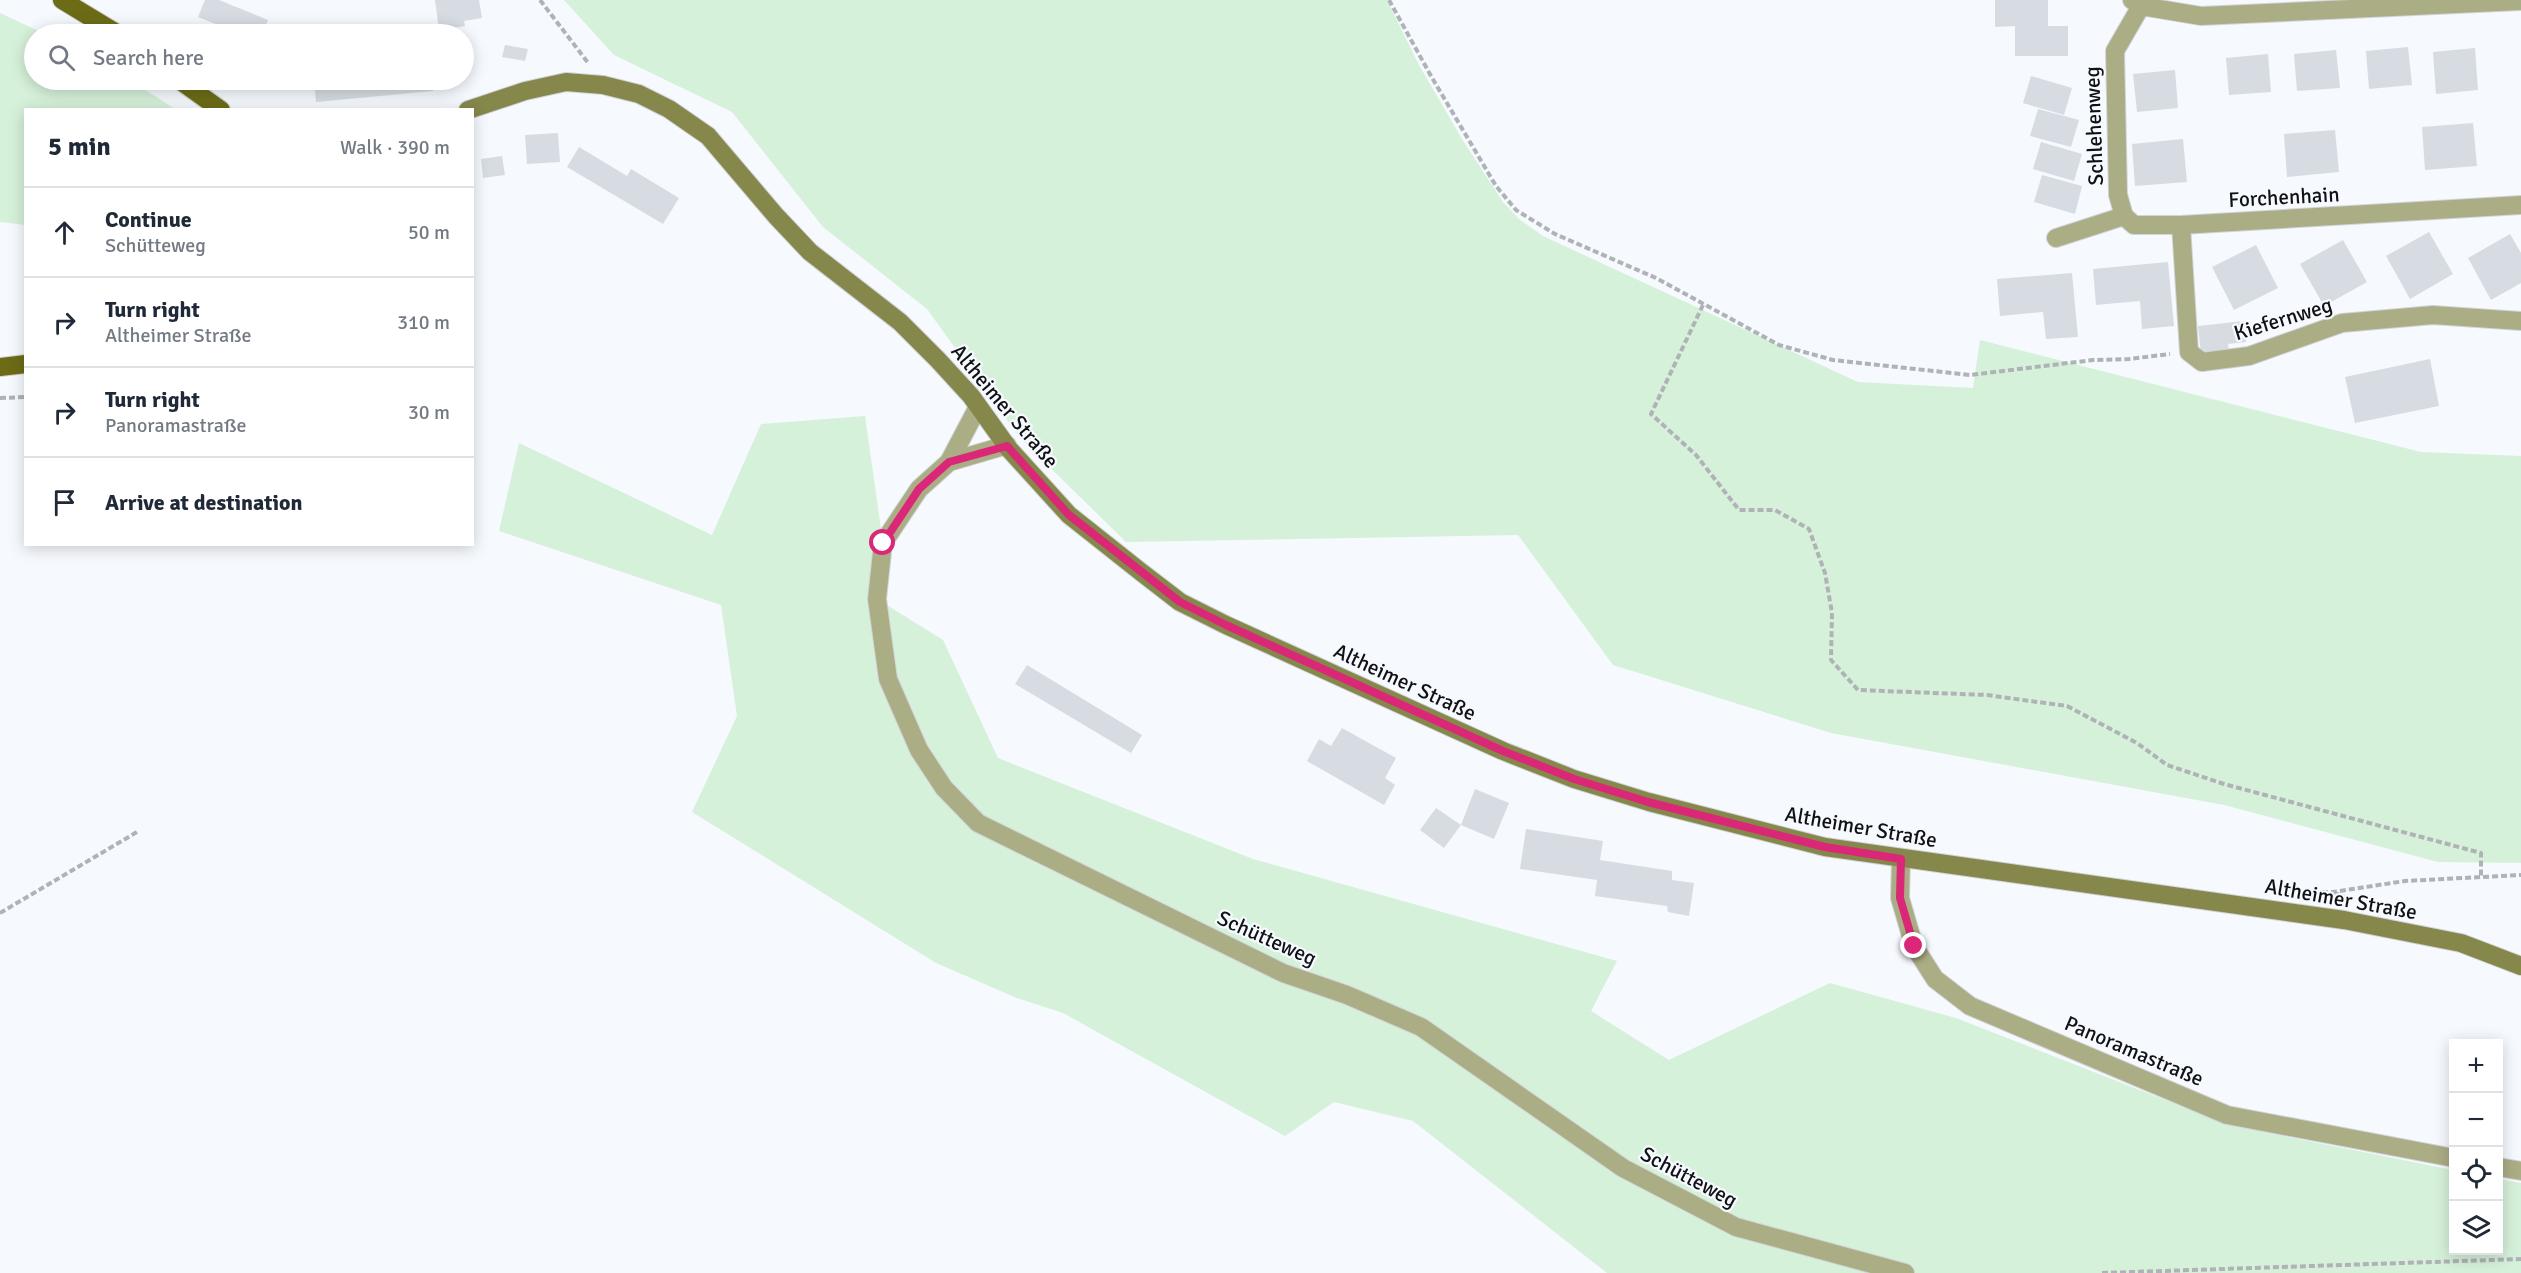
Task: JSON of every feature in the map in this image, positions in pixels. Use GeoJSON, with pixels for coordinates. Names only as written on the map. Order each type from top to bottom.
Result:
{"type":"FeatureCollection","features":[{"type":"Feature","properties":{"kind":"main road"},"geometry":{"type":"LineString","coordinates":[[62,0],[102,24]]}},
{"type":"Feature","properties":{"kind":"main road"},"geometry":{"type":"LineString","coordinates":[[193,90],[218,108]]}},
{"type":"Feature","properties":{"kind":"main road"},"geometry":{"type":"LineString","coordinates":[[0,367],[24,364]]}},
{"type":"Feature","properties":{"kind":"street"},"geometry":{"type":"LineString","coordinates":[[2136,3],[2201,16],[2425,3],[2521,1]]}},
{"type":"Feature","properties":{"kind":"street","name":"Schlehenweg"},"geometry":{"type":"LineString","coordinates":[[2124,216],[2118,195],[2115,51],[2136,3]]}},
{"type":"Feature","properties":{"kind":"street","name":"Altheimer Straße"},"geometry":{"type":"LineString","coordinates":[[474,108],[525,91],[566,82],[603,85],[639,94],[669,109],[708,136],[810,252],[900,322],[938,360],[978,406],[1007,446],[1069,515],[1180,602],[1503,751],[1574,779],[1648,802],[1825,847],[2344,920],[2462,943],[2521,966]]}},
{"type":"Feature","properties":{"kind":"street","name":"Forchenhain"},"geometry":{"type":"LineString","coordinates":[[2124,216],[2134,225],[2181,225],[2521,205]]}},
{"type":"Feature","properties":{"kind":"street"},"geometry":{"type":"LineString","coordinates":[[2056,238],[2124,216]]}},
{"type":"Feature","properties":{"kind":"street"},"geometry":{"type":"LineString","coordinates":[[2181,225],[2189,352]]}},
{"type":"Feature","properties":{"kind":"street","name":"Kiefernweg"},"geometry":{"type":"LineString","coordinates":[[2189,352],[2202,362],[2249,356],[2342,323],[2433,315],[2521,321]]}},
{"type":"Feature","properties":{"kind":"street","name":"Schütteweg"},"geometry":{"type":"LineString","coordinates":[[978,406],[949,462],[919,489],[883,543],[877,599],[888,679],[919,750],[944,788],[978,823],[1283,973],[1347,995],[1421,1027],[1623,1167],[1736,1227],[1905,1273]]}},
{"type":"Feature","properties":{"kind":"street","name":"Schütteweg"},"geometry":{"type":"LineString","coordinates":[[949,462],[1007,446]]}},
{"type":"Feature","properties":{"kind":"street","name":"Panoramastraße"},"geometry":{"type":"LineString","coordinates":[[1901,859],[1900,898],[1914,946],[1935,979],[1970,1006],[2227,1115],[2449,1157]]}},
{"type":"Feature","properties":{"kind":"street"},"geometry":{"type":"LineString","coordinates":[[2503,1168],[2521,1171]]}},
{"type":"Feature","properties":{"kind":"path"},"geometry":{"type":"LineString","coordinates":[[540,0],[603,85]]}},
{"type":"Feature","properties":{"kind":"path"},"geometry":{"type":"LineString","coordinates":[[1389,0],[1496,186],[1516,210],[1555,234],[1656,278],[1779,345],[1833,360],[1970,375],[2093,360],[2129,359],[2189,352]]}},
{"type":"Feature","properties":{"kind":"path"},"geometry":{"type":"LineString","coordinates":[[1703,305],[1651,414],[1696,455],[1739,510],[1776,510],[1809,529],[1825,573],[1830,603],[1831,660],[1858,690],[1987,695],[2067,706],[2137,743],[2167,765],[2224,784],[2481,853],[2481,876]]}},
{"type":"Feature","properties":{"kind":"path"},"geometry":{"type":"LineString","coordinates":[[0,398],[24,397]]}},
{"type":"Feature","properties":{"kind":"path"},"geometry":{"type":"LineString","coordinates":[[0,913],[137,832]]}},
{"type":"Feature","properties":{"kind":"path"},"geometry":{"type":"LineString","coordinates":[[2299,892],[2333,892],[2405,881],[2521,875]]}},
{"type":"Feature","properties":{"kind":"path"},"geometry":{"type":"LineString","coordinates":[[2102,1273],[2521,1259]]}},
{"type":"Feature","properties":{"kind":"green space"},"geometry":{"type":"Polygon","coordinates":[[[564,0],[1387,0],[1419,65],[1462,139],[1503,202],[1519,219],[1543,236],[1858,382],[1973,388],[1980,340],[2421,452],[2521,456],[2521,863],[2438,862],[2224,805],[1831,733],[1613,665],[1518,535],[1126,542],[1020,438],[927,309],[823,227],[732,112],[614,55],[564,0]]]}},
{"type":"Feature","properties":{"kind":"green space"},"geometry":{"type":"Polygon","coordinates":[[[0,13],[24,24],[24,90],[146,90],[173,108],[24,108],[24,225],[0,222],[0,13]]]}},
{"type":"Feature","properties":{"kind":"green space"},"geometry":{"type":"Polygon","coordinates":[[[865,416],[883,543],[877,599],[943,640],[998,758],[1253,859],[1617,961],[1591,1011],[1669,1060],[1830,983],[1956,1018],[2229,1125],[2449,1169],[2449,1255],[2503,1255],[2503,1180],[2521,1183],[2521,1273],[1607,1273],[1413,1121],[1334,1102],[1285,1136],[1063,1013],[1017,998],[936,963],[692,812],[737,716],[721,605],[499,531],[519,443],[712,535],[761,424],[865,416]]]}},
{"type":"Feature","properties":{"kind":"building"},"geometry":{"type":"Polygon","coordinates":[[[205,0],[219,0],[268,20],[266,24],[216,24],[198,17],[205,0]]]}},
{"type":"Feature","properties":{"kind":"building"},"geometry":{"type":"Polygon","coordinates":[[[435,0],[479,0],[482,18],[464,21],[465,24],[438,24],[435,0]]]}},
{"type":"Feature","properties":{"kind":"building"},"geometry":{"type":"Polygon","coordinates":[[[1995,0],[2048,0],[2048,26],[2068,26],[2068,56],[2015,56],[2015,26],[1995,27],[1995,0]]]}},
{"type":"Feature","properties":{"kind":"building"},"geometry":{"type":"Polygon","coordinates":[[[505,45],[528,49],[525,61],[502,57],[505,45]]]}},
{"type":"Feature","properties":{"kind":"building"},"geometry":{"type":"Polygon","coordinates":[[[2408,47],[2412,85],[2369,89],[2366,51],[2408,47]]]}},
{"type":"Feature","properties":{"kind":"building"},"geometry":{"type":"Polygon","coordinates":[[[2475,48],[2478,90],[2436,94],[2433,52],[2475,48]]]}},
{"type":"Feature","properties":{"kind":"building"},"geometry":{"type":"Polygon","coordinates":[[[2336,50],[2340,88],[2297,91],[2294,54],[2336,50]]]}},
{"type":"Feature","properties":{"kind":"building"},"geometry":{"type":"Polygon","coordinates":[[[2268,54],[2271,92],[2229,95],[2226,58],[2268,54]]]}},
{"type":"Feature","properties":{"kind":"building"},"geometry":{"type":"Polygon","coordinates":[[[2175,70],[2178,108],[2137,112],[2133,74],[2175,70]]]}},
{"type":"Feature","properties":{"kind":"building"},"geometry":{"type":"Polygon","coordinates":[[[2031,76],[2072,88],[2064,115],[2023,103],[2031,76]]]}},
{"type":"Feature","properties":{"kind":"building"},"geometry":{"type":"Polygon","coordinates":[[[315,90],[433,90],[433,91],[316,102],[315,90]]]}},
{"type":"Feature","properties":{"kind":"building"},"geometry":{"type":"Polygon","coordinates":[[[2038,109],[2079,120],[2071,147],[2030,136],[2038,109]]]}},
{"type":"Feature","properties":{"kind":"building"},"geometry":{"type":"Polygon","coordinates":[[[2473,123],[2477,166],[2425,170],[2422,127],[2473,123]]]}},
{"type":"Feature","properties":{"kind":"building"},"geometry":{"type":"Polygon","coordinates":[[[2335,130],[2339,172],[2287,177],[2284,134],[2335,130]]]}},
{"type":"Feature","properties":{"kind":"building"},"geometry":{"type":"Polygon","coordinates":[[[558,133],[560,162],[527,164],[525,135],[558,133]]]}},
{"type":"Feature","properties":{"kind":"building"},"geometry":{"type":"Polygon","coordinates":[[[2183,139],[2187,182],[2135,186],[2132,144],[2183,139]]]}},
{"type":"Feature","properties":{"kind":"building"},"geometry":{"type":"Polygon","coordinates":[[[2041,142],[2082,154],[2074,181],[2033,169],[2041,142]]]}},
{"type":"Feature","properties":{"kind":"building"},"geometry":{"type":"Polygon","coordinates":[[[579,147],[627,176],[631,169],[679,198],[663,224],[567,167],[579,147]]]}},
{"type":"Feature","properties":{"kind":"building"},"geometry":{"type":"Polygon","coordinates":[[[502,156],[505,175],[483,178],[481,159],[502,156]]]}},
{"type":"Feature","properties":{"kind":"building"},"geometry":{"type":"Polygon","coordinates":[[[2042,175],[2082,186],[2075,214],[2034,202],[2042,175]]]}},
{"type":"Feature","properties":{"kind":"building"},"geometry":{"type":"Polygon","coordinates":[[[2429,232],[2453,274],[2410,299],[2386,256],[2429,232]]]}},
{"type":"Feature","properties":{"kind":"building"},"geometry":{"type":"Polygon","coordinates":[[[2510,234],[2521,253],[2521,283],[2491,300],[2468,258],[2510,234]]]}},
{"type":"Feature","properties":{"kind":"building"},"geometry":{"type":"Polygon","coordinates":[[[2343,240],[2367,282],[2324,306],[2300,264],[2343,240]]]}},
{"type":"Feature","properties":{"kind":"building"},"geometry":{"type":"Polygon","coordinates":[[[2256,245],[2278,288],[2234,310],[2212,267],[2256,245]]]}},
{"type":"Feature","properties":{"kind":"building"},"geometry":{"type":"Polygon","coordinates":[[[2168,262],[2174,326],[2142,329],[2140,301],[2096,305],[2093,269],[2168,262]]]}},
{"type":"Feature","properties":{"kind":"building"},"geometry":{"type":"Polygon","coordinates":[[[2072,273],[2078,337],[2046,339],[2043,312],[2000,316],[1997,279],[2072,273]]]}},
{"type":"Feature","properties":{"kind":"building"},"geometry":{"type":"Polygon","coordinates":[[[2244,321],[2246,342],[2228,344],[2229,351],[2201,354],[2198,326],[2244,321]]]}},
{"type":"Feature","properties":{"kind":"building"},"geometry":{"type":"Polygon","coordinates":[[[2430,359],[2439,406],[2355,423],[2345,377],[2430,359]]]}},
{"type":"Feature","properties":{"kind":"building"},"geometry":{"type":"Polygon","coordinates":[[[1027,665],[1142,735],[1131,753],[1015,684],[1027,665]]]}},
{"type":"Feature","properties":{"kind":"building"},"geometry":{"type":"Polygon","coordinates":[[[1342,728],[1396,758],[1385,778],[1395,785],[1384,805],[1307,761],[1319,739],[1331,746],[1342,728]]]}},
{"type":"Feature","properties":{"kind":"building"},"geometry":{"type":"Polygon","coordinates":[[[1475,789],[1509,803],[1494,839],[1461,825],[1475,789]]]}},
{"type":"Feature","properties":{"kind":"building"},"geometry":{"type":"Polygon","coordinates":[[[1436,808],[1461,825],[1444,848],[1420,830],[1436,808]]]}},
{"type":"Feature","properties":{"kind":"building"},"geometry":{"type":"Polygon","coordinates":[[[1526,829],[1603,841],[1600,860],[1672,871],[1672,880],[1694,883],[1689,916],[1668,912],[1667,906],[1595,896],[1597,880],[1520,869],[1526,829]]]}},
{"type":"Feature","properties":{"kind":"route"},"geometry":{"type":"LineString","coordinates":[[883,543],[919,489],[949,462],[1007,446],[1069,515],[1180,602],[1226,625],[1503,751],[1574,779],[1648,802],[1825,847],[1901,859],[1900,898],[1914,946]]}}]}
